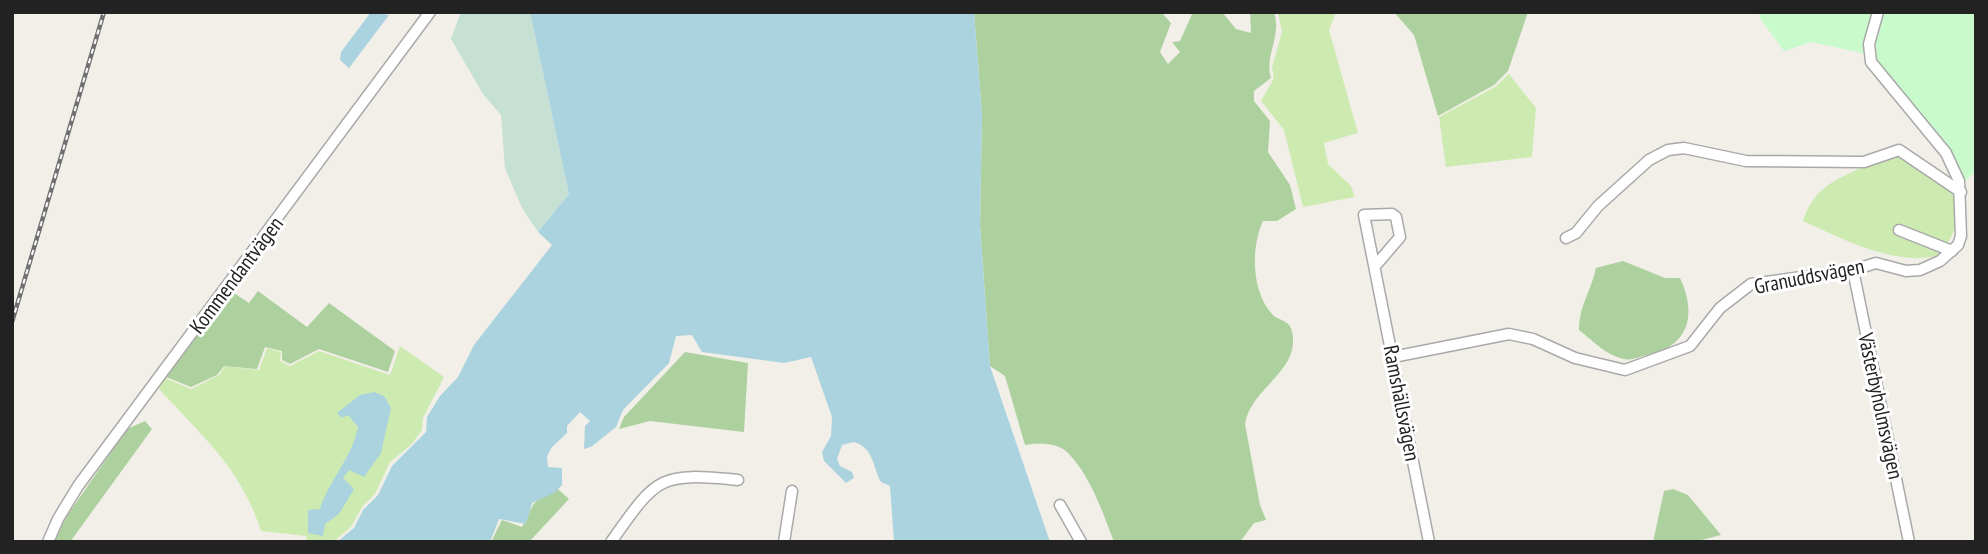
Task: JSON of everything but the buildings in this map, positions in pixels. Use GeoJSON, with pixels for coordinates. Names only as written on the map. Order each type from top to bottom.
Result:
{"type":"FeatureCollection","features":[{"type":"Feature","properties":{"kind":"street","name":"Kommendantvägen"},"geometry":{"type":"LineString","coordinates":[[48,542],[78,486],[430,12]]}},
{"type":"Feature","properties":{"kind":"street"},"geometry":{"type":"LineString","coordinates":[[1878,12],[1868,44],[1871,62],[1946,153],[1961,192],[1962,218],[1955,248],[1899,230]]}},
{"type":"Feature","properties":{"kind":"street"},"geometry":{"type":"LineString","coordinates":[[1566,238],[1576,233],[1598,206],[1649,160],[1668,150],[1684,148],[1767,162],[1864,162],[1886,152],[1899,150],[1961,192]]}},
{"type":"Feature","properties":{"kind":"street","name":"Ramshällsvägen"},"geometry":{"type":"LineString","coordinates":[[1376,265],[1399,237],[1396,217],[1392,214],[1364,215],[1429,542]]}},
{"type":"Feature","properties":{"kind":"street","name":"Granuddsvägen"},"geometry":{"type":"LineString","coordinates":[[1393,357],[1509,334],[1533,339],[1575,358],[1625,370],[1690,346],[1720,308],[1751,284],[1853,270],[1876,263],[1906,271],[1920,270],[1955,248]]}},
{"type":"Feature","properties":{"kind":"street","name":"Västerbyholmsvägen"},"geometry":{"type":"LineString","coordinates":[[1853,270],[1909,542]]}},
{"type":"Feature","properties":{"kind":"street"},"geometry":{"type":"LineString","coordinates":[[611,542],[648,494],[671,478],[698,476],[738,480]]}},
{"type":"Feature","properties":{"kind":"street"},"geometry":{"type":"LineString","coordinates":[[784,542],[792,491]]}},
{"type":"Feature","properties":{"kind":"street"},"geometry":{"type":"LineString","coordinates":[[1060,505],[1081,542]]}},
{"type":"Feature","properties":{"kind":"green space"},"geometry":{"type":"Polygon","coordinates":[[[461,12],[530,12],[569,194],[538,232],[522,208],[505,168],[501,115],[483,94],[451,39],[461,12]]]}},
{"type":"Feature","properties":{"kind":"green space"},"geometry":{"type":"Polygon","coordinates":[[[974,12],[1161,12],[1171,23],[1160,52],[1168,64],[1180,52],[1172,42],[1180,41],[1193,12],[1222,12],[1236,29],[1251,33],[1250,12],[1274,12],[1276,29],[1269,70],[1271,78],[1254,91],[1254,101],[1270,121],[1268,152],[1290,185],[1296,209],[1277,221],[1263,221],[1256,243],[1255,269],[1265,304],[1274,316],[1291,327],[1293,345],[1283,369],[1256,400],[1245,424],[1260,505],[1266,520],[1254,523],[1240,542],[1114,542],[1089,483],[1068,453],[1053,445],[1025,445],[1005,376],[990,366],[980,225],[982,115],[974,12]]]}},
{"type":"Feature","properties":{"kind":"green space"},"geometry":{"type":"Polygon","coordinates":[[[1278,12],[1336,12],[1329,30],[1358,133],[1324,143],[1328,164],[1351,186],[1355,197],[1303,207],[1284,130],[1261,101],[1274,78],[1272,68],[1282,32],[1278,12]]]}},
{"type":"Feature","properties":{"kind":"green space"},"geometry":{"type":"Polygon","coordinates":[[[1394,12],[1528,12],[1508,71],[1494,85],[1438,116],[1414,35],[1394,12]]]}},
{"type":"Feature","properties":{"kind":"green space"},"geometry":{"type":"Polygon","coordinates":[[[1759,12],[1976,12],[1976,172],[1962,183],[1950,150],[1881,69],[1875,56],[1812,42],[1784,51],[1761,20],[1759,12]]]}},
{"type":"Feature","properties":{"kind":"green space"},"geometry":{"type":"Polygon","coordinates":[[[1509,74],[1536,108],[1532,157],[1446,167],[1439,117],[1495,87],[1509,74]]]}},
{"type":"Feature","properties":{"kind":"green space"},"geometry":{"type":"Polygon","coordinates":[[[1897,153],[1956,192],[1957,211],[1953,234],[1937,256],[1920,258],[1885,254],[1852,243],[1803,221],[1811,202],[1823,189],[1847,174],[1897,153]]]}},
{"type":"Feature","properties":{"kind":"green space"},"geometry":{"type":"Polygon","coordinates":[[[1623,261],[1665,278],[1680,278],[1688,303],[1686,325],[1675,343],[1634,359],[1618,357],[1606,351],[1579,330],[1581,313],[1596,268],[1623,261]]]}},
{"type":"Feature","properties":{"kind":"green space"},"geometry":{"type":"Polygon","coordinates":[[[228,289],[249,303],[258,291],[307,327],[329,303],[395,351],[388,372],[319,349],[290,364],[282,360],[282,351],[265,347],[257,369],[224,366],[217,375],[191,387],[166,377],[228,289]]]}},
{"type":"Feature","properties":{"kind":"green space"},"geometry":{"type":"Polygon","coordinates":[[[400,346],[444,377],[423,418],[422,430],[411,445],[390,462],[375,494],[362,507],[351,527],[333,542],[307,542],[306,536],[261,531],[243,489],[219,454],[159,389],[165,378],[191,389],[219,375],[225,366],[259,370],[267,348],[281,352],[280,361],[290,366],[319,351],[390,375],[400,346]]]}},
{"type":"Feature","properties":{"kind":"green space"},"geometry":{"type":"Polygon","coordinates":[[[685,352],[748,363],[744,432],[650,421],[619,429],[624,417],[685,352]]]}},
{"type":"Feature","properties":{"kind":"green space"},"geometry":{"type":"Polygon","coordinates":[[[145,421],[152,429],[70,542],[53,542],[67,516],[127,429],[145,421]]]}},
{"type":"Feature","properties":{"kind":"green space"},"geometry":{"type":"Polygon","coordinates":[[[551,483],[569,499],[529,542],[491,542],[502,520],[522,527],[533,505],[551,483]]]}},
{"type":"Feature","properties":{"kind":"green space"},"geometry":{"type":"Polygon","coordinates":[[[1673,489],[1688,495],[1721,535],[1694,542],[1653,542],[1664,491],[1673,489]]]}},
{"type":"Feature","properties":{"kind":"water"},"geometry":{"type":"Polygon","coordinates":[[[371,12],[389,15],[349,68],[340,60],[341,52],[371,12]]]}},
{"type":"Feature","properties":{"kind":"water"},"geometry":{"type":"Polygon","coordinates":[[[530,12],[974,12],[982,115],[980,225],[990,366],[1050,542],[894,542],[890,486],[881,482],[866,449],[854,442],[842,445],[837,459],[840,466],[852,472],[854,478],[846,483],[824,461],[822,452],[831,436],[832,417],[811,357],[784,363],[702,352],[692,335],[676,336],[669,363],[623,410],[616,427],[591,447],[584,449],[585,426],[590,421],[580,412],[567,426],[567,433],[552,447],[547,456],[548,467],[562,468],[562,485],[554,493],[532,503],[526,524],[499,519],[490,542],[337,542],[354,528],[363,510],[378,495],[392,466],[426,432],[427,417],[440,396],[458,377],[474,345],[552,245],[538,232],[569,194],[530,12]]]}},
{"type":"Feature","properties":{"kind":"water"},"geometry":{"type":"Polygon","coordinates":[[[374,392],[384,396],[391,408],[381,453],[364,477],[349,470],[343,478],[354,489],[339,514],[325,524],[323,536],[308,533],[308,510],[320,509],[351,449],[358,427],[348,415],[342,418],[337,413],[360,395],[374,392]]]}},
{"type":"Feature","properties":{"kind":"railway"},"geometry":{"type":"LineString","coordinates":[[12,322],[104,12]]}}]}
